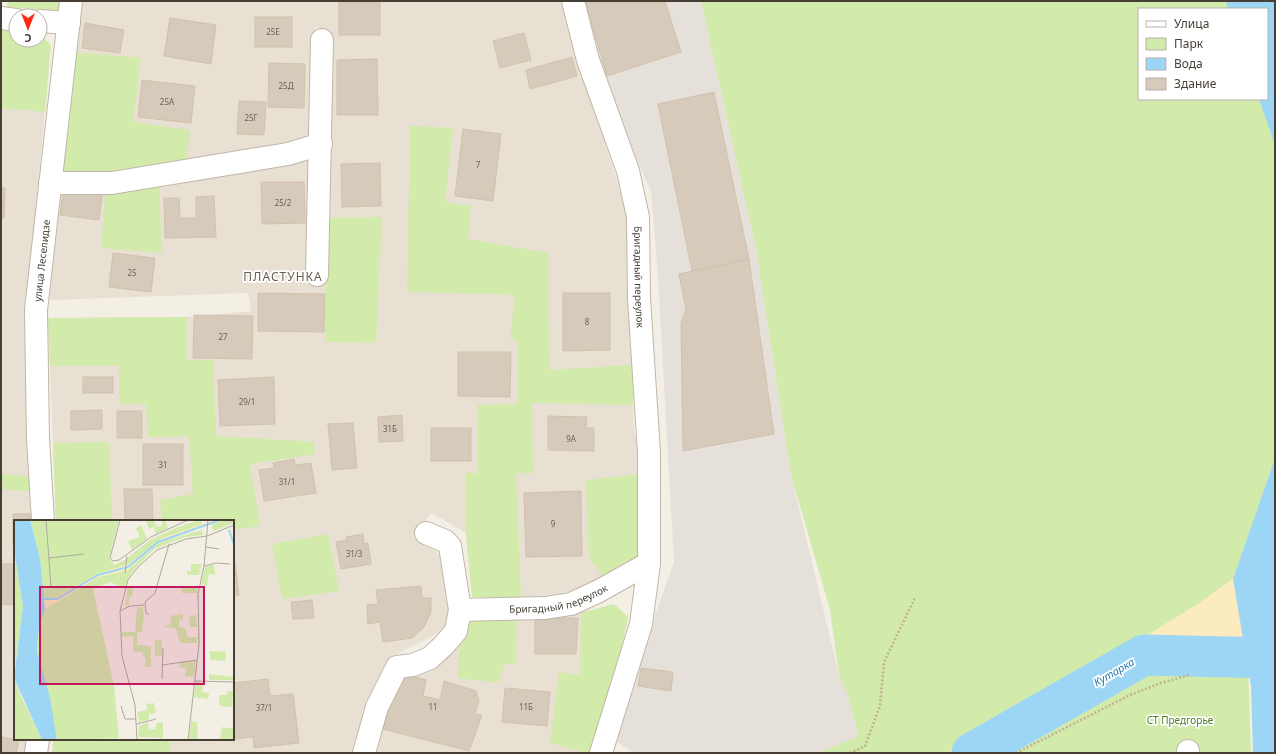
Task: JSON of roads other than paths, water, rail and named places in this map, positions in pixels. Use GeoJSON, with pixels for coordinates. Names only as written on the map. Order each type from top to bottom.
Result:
{"type":"FeatureCollection","features":[{"type":"Feature","properties":{"kind":"street","name":"улица Леселидзе"},"geometry":{"type":"LineString","coordinates":[[43,520],[38,439],[36,310],[71,1]]}},
{"type":"Feature","properties":{"kind":"street","name":"Бригадный переулок"},"geometry":{"type":"LineString","coordinates":[[573,1],[588,60],[628,171],[638,217],[639,298],[649,453],[649,563],[641,624],[601,753]]}},
{"type":"Feature","properties":{"kind":"street"},"geometry":{"type":"LineString","coordinates":[[48,22],[68,24]]}},
{"type":"Feature","properties":{"kind":"street"},"geometry":{"type":"LineString","coordinates":[[317,275],[321,144],[322,40]]}},
{"type":"Feature","properties":{"kind":"street"},"geometry":{"type":"LineString","coordinates":[[50,183],[112,183],[288,154],[321,144]]}},
{"type":"Feature","properties":{"kind":"street"},"geometry":{"type":"LineString","coordinates":[[364,753],[377,706],[397,667],[413,665],[430,658],[456,631],[460,610],[450,546],[445,541],[426,533]]}},
{"type":"Feature","properties":{"kind":"street","name":"Бригадный переулок"},"geometry":{"type":"LineString","coordinates":[[460,610],[545,608],[571,604],[599,591],[649,563]]}},
{"type":"Feature","properties":{"kind":"street"},"geometry":{"type":"LineString","coordinates":[[36,753],[38,740]]}},
{"type":"Feature","properties":{"kind":"water"},"geometry":{"type":"Polygon","coordinates":[[[1226,1],[1275,1],[1275,145],[1259,100],[1268,100],[1268,8],[1228,8],[1226,1]]]}},
{"type":"Feature","properties":{"kind":"water"},"geometry":{"type":"Polygon","coordinates":[[[1275,458],[1275,753],[1253,753],[1251,686],[1233,579],[1275,458]]]}},
{"type":"Feature","properties":{"kind":"waterway","name":"Кутарка"},"geometry":{"type":"LineString","coordinates":[[972,753],[1144,655],[1273,658]]}},
{"type":"Feature","properties":{"kind":"district","name":"ПЛАСТУНКА"},"geometry":{"type":"Point","coordinates":[283,277]}},
{"type":"Feature","properties":{"kind":"park label","name":"СТ Предгорье"},"geometry":{"type":"Point","coordinates":[1180,720]}}]}
